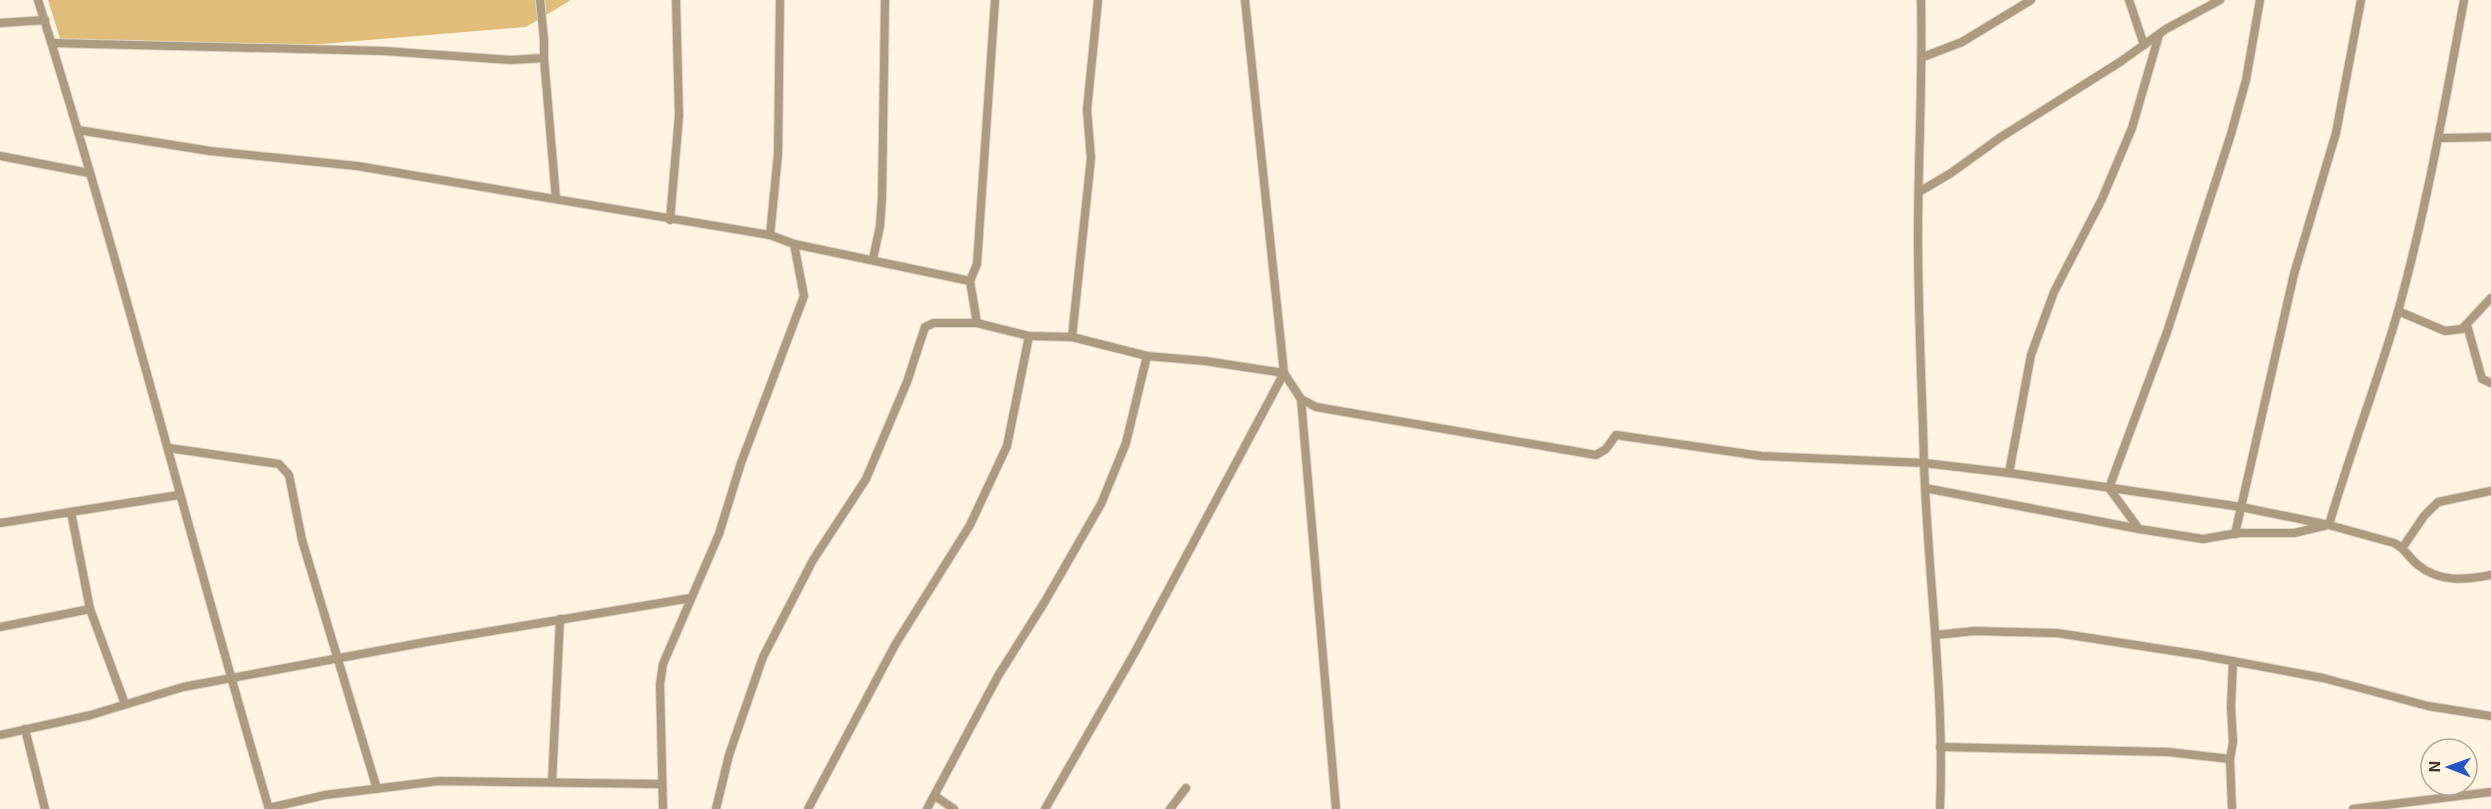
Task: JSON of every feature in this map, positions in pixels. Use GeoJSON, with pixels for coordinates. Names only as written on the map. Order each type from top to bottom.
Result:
{"type":"FeatureCollection","features":[{"type":"Feature","properties":{"kind":"street"},"geometry":{"type":"LineString","coordinates":[[38,0],[78,130],[169,448],[179,495],[269,808],[325,795],[439,781],[661,784]]}},
{"type":"Feature","properties":{"kind":"street"},"geometry":{"type":"LineString","coordinates":[[540,0],[556,199]]}},
{"type":"Feature","properties":{"kind":"street"},"geometry":{"type":"LineString","coordinates":[[670,220],[679,116],[676,0]]}},
{"type":"Feature","properties":{"kind":"street"},"geometry":{"type":"LineString","coordinates":[[770,235],[778,154],[780,0]]}},
{"type":"Feature","properties":{"kind":"street"},"geometry":{"type":"LineString","coordinates":[[873,259],[880,226],[882,198],[885,0]]}},
{"type":"Feature","properties":{"kind":"street"},"geometry":{"type":"LineString","coordinates":[[977,323],[970,281],[977,264],[995,0]]}},
{"type":"Feature","properties":{"kind":"street"},"geometry":{"type":"LineString","coordinates":[[1072,337],[1090,158],[1087,110],[1098,0]]}},
{"type":"Feature","properties":{"kind":"street"},"geometry":{"type":"LineString","coordinates":[[1245,0],[1284,373],[1301,399],[1336,809]]}},
{"type":"Feature","properties":{"kind":"street"},"geometry":{"type":"LineString","coordinates":[[1921,0],[1923,57],[1918,236],[1924,463],[1936,635],[1940,809]]}},
{"type":"Feature","properties":{"kind":"street"},"geometry":{"type":"LineString","coordinates":[[1923,57],[1962,42],[2031,0]]}},
{"type":"Feature","properties":{"kind":"street"},"geometry":{"type":"LineString","coordinates":[[2129,0],[2144,45]]}},
{"type":"Feature","properties":{"kind":"street"},"geometry":{"type":"LineString","coordinates":[[1919,192],[2166,29],[2220,0]]}},
{"type":"Feature","properties":{"kind":"street"},"geometry":{"type":"LineString","coordinates":[[2109,488],[2167,332],[2230,134],[2246,80],[2260,0]]}},
{"type":"Feature","properties":{"kind":"street"},"geometry":{"type":"LineString","coordinates":[[2235,534],[2294,274],[2336,133],[2361,0]]}},
{"type":"Feature","properties":{"kind":"street"},"geometry":{"type":"LineString","coordinates":[[2329,525],[2398,311],[2438,148],[2464,0]]}},
{"type":"Feature","properties":{"kind":"street"},"geometry":{"type":"LineString","coordinates":[[0,23],[45,20]]}},
{"type":"Feature","properties":{"kind":"street"},"geometry":{"type":"LineString","coordinates":[[2009,473],[2031,356],[2054,292],[2102,199],[2132,128],[2159,35]]}},
{"type":"Feature","properties":{"kind":"street"},"geometry":{"type":"LineString","coordinates":[[52,44],[384,51],[512,60],[544,58]]}},
{"type":"Feature","properties":{"kind":"street"},"geometry":{"type":"LineString","coordinates":[[78,130],[210,151],[357,166],[640,212],[670,220],[770,235],[794,244],[970,281]]}},
{"type":"Feature","properties":{"kind":"street"},"geometry":{"type":"LineString","coordinates":[[2443,138],[2491,137]]}},
{"type":"Feature","properties":{"kind":"street"},"geometry":{"type":"LineString","coordinates":[[0,156],[89,173]]}},
{"type":"Feature","properties":{"kind":"street"},"geometry":{"type":"LineString","coordinates":[[663,809],[660,684],[663,664],[719,534],[741,463],[804,296],[794,244]]}},
{"type":"Feature","properties":{"kind":"street"},"geometry":{"type":"LineString","coordinates":[[2398,311],[2445,331],[2462,329],[2491,298]]}},
{"type":"Feature","properties":{"kind":"street"},"geometry":{"type":"LineString","coordinates":[[716,809],[729,754],[764,657],[813,560],[866,479],[907,382],[925,327],[934,323],[977,323],[1029,336],[1072,337],[1147,356],[1205,361],[1284,373]]}},
{"type":"Feature","properties":{"kind":"street"},"geometry":{"type":"LineString","coordinates":[[2467,325],[2482,379],[2491,383]]}},
{"type":"Feature","properties":{"kind":"street"},"geometry":{"type":"LineString","coordinates":[[808,809],[896,645],[969,525],[1007,446],[1029,336]]}},
{"type":"Feature","properties":{"kind":"street"},"geometry":{"type":"LineString","coordinates":[[927,809],[998,676],[1044,603],[1101,504],[1126,443],[1147,356]]}},
{"type":"Feature","properties":{"kind":"street"},"geometry":{"type":"LineString","coordinates":[[1045,809],[1135,652],[1284,373]]}},
{"type":"Feature","properties":{"kind":"street"},"geometry":{"type":"LineString","coordinates":[[1301,399],[1316,407],[1596,455],[1606,449],[1616,435],[1761,456],[1924,463],[2241,507],[2372,536],[2403,547],[2419,566],[2440,577],[2457,580],[2491,575]]}},
{"type":"Feature","properties":{"kind":"street"},"geometry":{"type":"LineString","coordinates":[[169,448],[279,464],[289,475],[302,540],[377,789]]}},
{"type":"Feature","properties":{"kind":"street"},"geometry":{"type":"LineString","coordinates":[[1925,488],[2203,539],[2235,534],[2294,533],[2329,525]]}},
{"type":"Feature","properties":{"kind":"street"},"geometry":{"type":"LineString","coordinates":[[2109,488],[2139,529]]}},
{"type":"Feature","properties":{"kind":"street"},"geometry":{"type":"LineString","coordinates":[[2403,547],[2424,516],[2439,502],[2491,491]]}},
{"type":"Feature","properties":{"kind":"street"},"geometry":{"type":"LineString","coordinates":[[0,523],[179,495]]}},
{"type":"Feature","properties":{"kind":"street"},"geometry":{"type":"LineString","coordinates":[[71,512],[90,609],[125,704]]}},
{"type":"Feature","properties":{"kind":"street"},"geometry":{"type":"LineString","coordinates":[[0,735],[183,687],[560,619],[691,598]]}},
{"type":"Feature","properties":{"kind":"street"},"geometry":{"type":"LineString","coordinates":[[0,627],[90,609]]}},
{"type":"Feature","properties":{"kind":"street"},"geometry":{"type":"LineString","coordinates":[[552,782],[560,619]]}},
{"type":"Feature","properties":{"kind":"street"},"geometry":{"type":"LineString","coordinates":[[1936,635],[1974,631],[2057,633],[2323,678],[2428,706],[2491,717]]}},
{"type":"Feature","properties":{"kind":"street"},"geometry":{"type":"LineString","coordinates":[[2232,809],[2230,759],[2233,742],[2231,707],[2233,661]]}},
{"type":"Feature","properties":{"kind":"street"},"geometry":{"type":"LineString","coordinates":[[25,729],[45,809]]}},
{"type":"Feature","properties":{"kind":"street"},"geometry":{"type":"LineString","coordinates":[[1940,747],[2168,752],[2230,759]]}},
{"type":"Feature","properties":{"kind":"street"},"geometry":{"type":"LineString","coordinates":[[1170,809],[1186,788]]}},
{"type":"Feature","properties":{"kind":"street"},"geometry":{"type":"LineString","coordinates":[[2353,809],[2491,792]]}},
{"type":"Feature","properties":{"kind":"street"},"geometry":{"type":"LineString","coordinates":[[935,796],[954,809]]}},
{"type":"Feature","properties":{"kind":"shaded area"},"geometry":{"type":"Polygon","coordinates":[[[48,0],[571,0],[526,27],[261,49],[63,48],[48,0]]]}}]}
